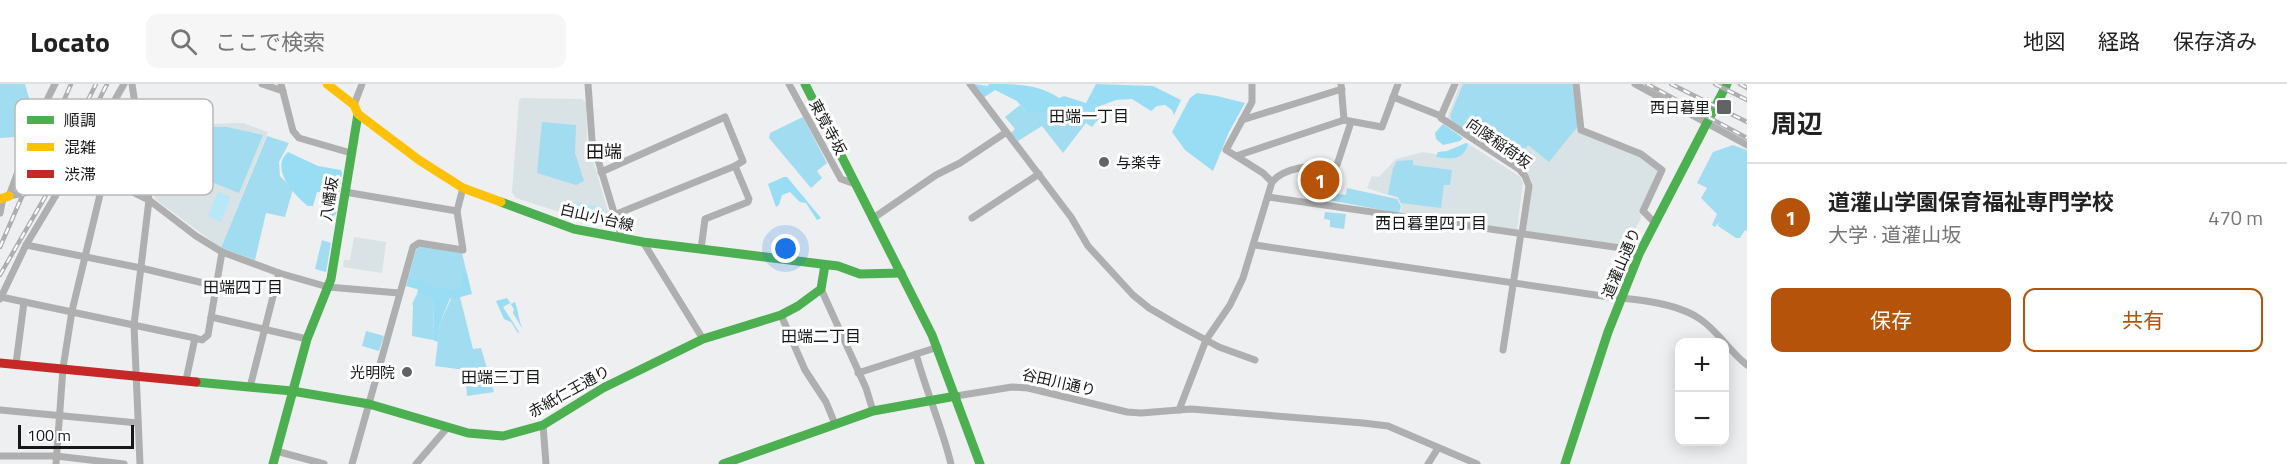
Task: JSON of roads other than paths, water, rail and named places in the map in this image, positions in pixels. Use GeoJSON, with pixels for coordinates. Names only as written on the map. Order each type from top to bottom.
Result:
{"type":"FeatureCollection","features":[{"type":"Feature","properties":{"kind":"street"},"geometry":{"type":"LineString","coordinates":[[48,99],[55,84]]}},
{"type":"Feature","properties":{"kind":"street"},"geometry":{"type":"LineString","coordinates":[[115,99],[124,84]]}},
{"type":"Feature","properties":{"kind":"street"},"geometry":{"type":"LineString","coordinates":[[132,84],[134,99]]}},
{"type":"Feature","properties":{"kind":"street"},"geometry":{"type":"LineString","coordinates":[[262,84],[282,88],[293,131],[299,138],[351,153]]}},
{"type":"Feature","properties":{"kind":"street","name":"白山小台線"},"geometry":{"type":"LineString","coordinates":[[327,84],[419,160],[463,188],[574,229],[642,242],[838,266],[843,270],[871,274],[900,273]]}},
{"type":"Feature","properties":{"kind":"street"},"geometry":{"type":"LineString","coordinates":[[356,110],[362,84]]}},
{"type":"Feature","properties":{"kind":"street"},"geometry":{"type":"LineString","coordinates":[[588,84],[592,140],[622,239]]}},
{"type":"Feature","properties":{"kind":"street","name":"東覚寺坂"},"geometry":{"type":"LineString","coordinates":[[789,84],[844,181],[855,184]]}},
{"type":"Feature","properties":{"kind":"street"},"geometry":{"type":"LineString","coordinates":[[805,84],[938,347],[980,464]]}},
{"type":"Feature","properties":{"kind":"street"},"geometry":{"type":"LineString","coordinates":[[970,84],[1071,217],[1088,246],[1126,288],[1149,308],[1206,340],[1255,360]]}},
{"type":"Feature","properties":{"kind":"street"},"geometry":{"type":"LineString","coordinates":[[1236,156],[1348,121],[1382,127],[1398,84]]}},
{"type":"Feature","properties":{"kind":"street"},"geometry":{"type":"LineString","coordinates":[[1441,116],[1455,84]]}},
{"type":"Feature","properties":{"kind":"street"},"geometry":{"type":"LineString","coordinates":[[1576,84],[1581,130],[1641,154],[1662,170],[1643,211],[1655,224]]}},
{"type":"Feature","properties":{"kind":"street"},"geometry":{"type":"LineString","coordinates":[[1635,84],[1747,145]]}},
{"type":"Feature","properties":{"kind":"street","name":"道灌山通り"},"geometry":{"type":"LineString","coordinates":[[1565,464],[1600,355],[1640,254],[1709,125],[1727,84]]}},
{"type":"Feature","properties":{"kind":"street"},"geometry":{"type":"LineString","coordinates":[[1254,85],[1252,102],[1226,150],[1263,173],[1272,182]]}},
{"type":"Feature","properties":{"kind":"street"},"geometry":{"type":"LineString","coordinates":[[1179,410],[1206,340],[1243,279],[1272,182],[1277,176],[1308,166],[1337,165],[1348,121],[1341,86],[1242,120]]}},
{"type":"Feature","properties":{"kind":"street","name":"向陵稲荷坂"},"geometry":{"type":"LineString","coordinates":[[1393,97],[1441,116],[1519,169],[1525,176],[1529,186],[1503,351]]}},
{"type":"Feature","properties":{"kind":"street","name":"八幡坂"},"geometry":{"type":"LineString","coordinates":[[273,464],[307,339],[331,279],[356,110]]}},
{"type":"Feature","properties":{"kind":"street"},"geometry":{"type":"LineString","coordinates":[[601,172],[725,117],[743,161],[615,215]]}},
{"type":"Feature","properties":{"kind":"street"},"geometry":{"type":"LineString","coordinates":[[872,219],[936,175],[960,163],[1005,133]]}},
{"type":"Feature","properties":{"kind":"street"},"geometry":{"type":"LineString","coordinates":[[701,249],[705,219],[749,199],[735,166]]}},
{"type":"Feature","properties":{"kind":"street"},"geometry":{"type":"LineString","coordinates":[[0,213],[15,172]]}},
{"type":"Feature","properties":{"kind":"street"},"geometry":{"type":"LineString","coordinates":[[972,218],[1038,174]]}},
{"type":"Feature","properties":{"kind":"street"},"geometry":{"type":"LineString","coordinates":[[352,464],[413,247],[419,243],[463,250],[457,212],[463,188]]}},
{"type":"Feature","properties":{"kind":"street"},"geometry":{"type":"LineString","coordinates":[[345,192],[457,212]]}},
{"type":"Feature","properties":{"kind":"street"},"geometry":{"type":"LineString","coordinates":[[54,195],[0,298],[195,338],[206,338],[222,252]]}},
{"type":"Feature","properties":{"kind":"street"},"geometry":{"type":"LineString","coordinates":[[56,460],[63,368],[72,311],[99,195]]}},
{"type":"Feature","properties":{"kind":"street"},"geometry":{"type":"LineString","coordinates":[[139,195],[222,252],[279,273],[328,287],[399,292]]}},
{"type":"Feature","properties":{"kind":"street"},"geometry":{"type":"LineString","coordinates":[[140,464],[134,325],[148,195]]}},
{"type":"Feature","properties":{"kind":"street"},"geometry":{"type":"LineString","coordinates":[[1268,197],[1628,249],[1640,254]]}},
{"type":"Feature","properties":{"kind":"street"},"geometry":{"type":"LineString","coordinates":[[642,242],[703,339]]}},
{"type":"Feature","properties":{"kind":"street"},"geometry":{"type":"LineString","coordinates":[[1255,244],[1665,305],[1701,319],[1747,365]]}},
{"type":"Feature","properties":{"kind":"street"},"geometry":{"type":"LineString","coordinates":[[26,245],[216,286]]}},
{"type":"Feature","properties":{"kind":"street"},"geometry":{"type":"LineString","coordinates":[[825,265],[821,289],[873,411]]}},
{"type":"Feature","properties":{"kind":"street"},"geometry":{"type":"LineString","coordinates":[[250,387],[279,273]]}},
{"type":"Feature","properties":{"kind":"street","name":"赤紙仁王通り"},"geometry":{"type":"LineString","coordinates":[[0,363],[292,391],[369,404],[468,433],[503,436],[543,425],[603,388],[703,339],[781,315],[821,289]]}},
{"type":"Feature","properties":{"kind":"street"},"geometry":{"type":"LineString","coordinates":[[16,364],[24,302]]}},
{"type":"Feature","properties":{"kind":"street"},"geometry":{"type":"LineString","coordinates":[[781,315],[805,370],[826,402],[835,424]]}},
{"type":"Feature","properties":{"kind":"street"},"geometry":{"type":"LineString","coordinates":[[211,317],[307,339]]}},
{"type":"Feature","properties":{"kind":"street"},"geometry":{"type":"LineString","coordinates":[[186,380],[195,338]]}},
{"type":"Feature","properties":{"kind":"street"},"geometry":{"type":"LineString","coordinates":[[858,373],[938,347]]}},
{"type":"Feature","properties":{"kind":"street"},"geometry":{"type":"LineString","coordinates":[[916,354],[951,464]]}},
{"type":"Feature","properties":{"kind":"street","name":"谷田川通り"},"geometry":{"type":"LineString","coordinates":[[723,464],[873,411],[929,399],[1012,387],[1044,391],[1127,412],[1179,410],[1273,415],[1388,426],[1477,464]]}},
{"type":"Feature","properties":{"kind":"street"},"geometry":{"type":"LineString","coordinates":[[0,410],[138,423]]}},
{"type":"Feature","properties":{"kind":"street"},"geometry":{"type":"LineString","coordinates":[[543,425],[546,464]]}},
{"type":"Feature","properties":{"kind":"street"},"geometry":{"type":"LineString","coordinates":[[416,464],[447,428]]}},
{"type":"Feature","properties":{"kind":"street"},"geometry":{"type":"LineString","coordinates":[[1428,464],[1438,448]]}},
{"type":"Feature","properties":{"kind":"street"},"geometry":{"type":"LineString","coordinates":[[276,451],[324,464]]}},
{"type":"Feature","properties":{"kind":"street"},"geometry":{"type":"LineString","coordinates":[[0,456],[124,464]]}},
{"type":"Feature","properties":{"kind":"railway"},"geometry":{"type":"LineString","coordinates":[[64,99],[71,84]]}},
{"type":"Feature","properties":{"kind":"railway"},"geometry":{"type":"LineString","coordinates":[[88,99],[96,84]]}},
{"type":"Feature","properties":{"kind":"railway"},"geometry":{"type":"LineString","coordinates":[[100,99],[107,84]]}},
{"type":"Feature","properties":{"kind":"railway"},"geometry":{"type":"LineString","coordinates":[[1647,84],[1747,138]]}},
{"type":"Feature","properties":{"kind":"railway"},"geometry":{"type":"LineString","coordinates":[[1671,84],[1747,122]]}},
{"type":"Feature","properties":{"kind":"railway"},"geometry":{"type":"LineString","coordinates":[[1715,84],[1747,100]]}},
{"type":"Feature","properties":{"kind":"railway"},"geometry":{"type":"LineString","coordinates":[[1740,84],[1747,88]]}},
{"type":"Feature","properties":{"kind":"railway"},"geometry":{"type":"LineString","coordinates":[[0,247],[23,195]]}},
{"type":"Feature","properties":{"kind":"railway"},"geometry":{"type":"LineString","coordinates":[[0,275],[46,195]]}},
{"type":"Feature","properties":{"kind":"place","name":"西日暮里"},"geometry":{"type":"Point","coordinates":[1724,107]}},
{"type":"Feature","properties":{"kind":"place","name":"与楽寺"},"geometry":{"type":"Point","coordinates":[1104,162]}},
{"type":"Feature","properties":{"kind":"place","name":"道灌山学園保育福祉専門学校"},"geometry":{"type":"Point","coordinates":[1320,180]}},
{"type":"Feature","properties":{"kind":"place","name":"光明院"},"geometry":{"type":"Point","coordinates":[407,372]}},
{"type":"Feature","properties":{"kind":"district","name":"田端一丁目"},"geometry":{"type":"Point","coordinates":[1089,116]}},
{"type":"Feature","properties":{"kind":"district","name":"田端"},"geometry":{"type":"Point","coordinates":[604,151]}},
{"type":"Feature","properties":{"kind":"district","name":"西日暮里四丁目"},"geometry":{"type":"Point","coordinates":[1431,223]}},
{"type":"Feature","properties":{"kind":"district","name":"田端四丁目"},"geometry":{"type":"Point","coordinates":[243,287]}},
{"type":"Feature","properties":{"kind":"district","name":"田端二丁目"},"geometry":{"type":"Point","coordinates":[821,336]}},
{"type":"Feature","properties":{"kind":"district","name":"田端三丁目"},"geometry":{"type":"Point","coordinates":[501,377]}}]}
